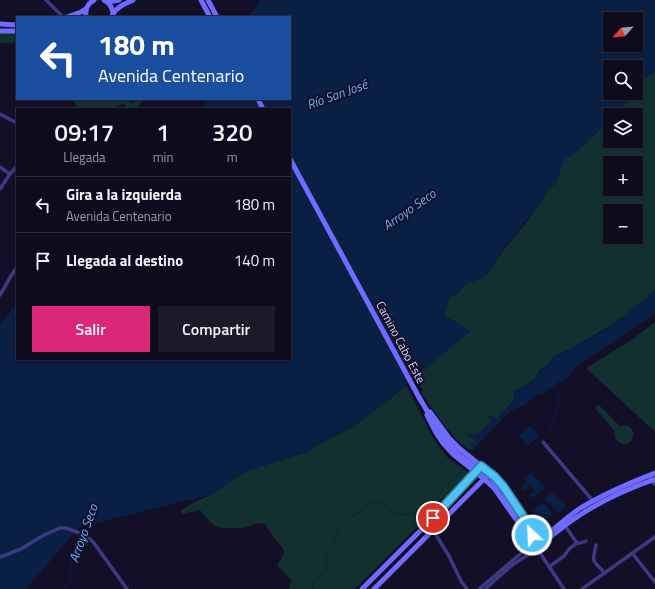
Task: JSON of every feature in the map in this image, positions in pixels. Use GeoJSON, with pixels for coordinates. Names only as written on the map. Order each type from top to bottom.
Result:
{"type":"FeatureCollection","features":[{"type":"Feature","properties":{"kind":"main road"},"geometry":{"type":"LineString","coordinates":[[86,16],[88,4],[94,0]]}},
{"type":"Feature","properties":{"kind":"main road"},"geometry":{"type":"LineString","coordinates":[[105,0],[119,0]]}},
{"type":"Feature","properties":{"kind":"main road"},"geometry":{"type":"LineString","coordinates":[[105,0],[111,6],[113,16]]}},
{"type":"Feature","properties":{"kind":"main road"},"geometry":{"type":"LineString","coordinates":[[113,16],[118,8],[133,0]]}},
{"type":"Feature","properties":{"kind":"main road"},"geometry":{"type":"LineString","coordinates":[[201,0],[209,16]]}},
{"type":"Feature","properties":{"kind":"main road"},"geometry":{"type":"LineString","coordinates":[[208,0],[216,16]]}},
{"type":"Feature","properties":{"kind":"main road"},"geometry":{"type":"LineString","coordinates":[[70,16],[86,9]]}},
{"type":"Feature","properties":{"kind":"main road"},"geometry":{"type":"LineString","coordinates":[[0,24],[16,25]]}},
{"type":"Feature","properties":{"kind":"main road"},"geometry":{"type":"LineString","coordinates":[[0,31],[16,31]]}},
{"type":"Feature","properties":{"kind":"main road","name":"Camino Cabo Este"},"geometry":{"type":"LineString","coordinates":[[291,161],[436,427],[459,454],[488,476],[500,488],[527,531],[537,539]]}},
{"type":"Feature","properties":{"kind":"main road"},"geometry":{"type":"LineString","coordinates":[[419,397],[453,442],[462,452],[481,466],[498,493],[527,531]]}},
{"type":"Feature","properties":{"kind":"main road"},"geometry":{"type":"LineString","coordinates":[[419,397],[432,426],[440,439],[453,454],[469,467],[476,472],[488,476],[503,486],[523,516],[527,531]]}},
{"type":"Feature","properties":{"kind":"main road"},"geometry":{"type":"LineString","coordinates":[[362,589],[423,528],[481,466]]}},
{"type":"Feature","properties":{"kind":"main road"},"geometry":{"type":"LineString","coordinates":[[374,589],[488,476]]}},
{"type":"Feature","properties":{"kind":"main road"},"geometry":{"type":"LineString","coordinates":[[653,478],[614,495],[570,519],[544,536],[533,539],[529,544],[530,550],[537,552],[542,549],[543,545],[565,526],[570,519],[593,501],[623,485],[653,478]]}},
{"type":"Feature","properties":{"kind":"main road","name":"Camino Cabo Este"},"geometry":{"type":"LineString","coordinates":[[527,531],[529,544]]}},
{"type":"Feature","properties":{"kind":"main road"},"geometry":{"type":"LineString","coordinates":[[537,539],[541,541],[543,545]]}},
{"type":"Feature","properties":{"kind":"street"},"geometry":{"type":"LineString","coordinates":[[46,0],[62,16]]}},
{"type":"Feature","properties":{"kind":"street"},"geometry":{"type":"LineString","coordinates":[[0,118],[2,115],[16,122]]}},
{"type":"Feature","properties":{"kind":"street"},"geometry":{"type":"LineString","coordinates":[[0,167],[10,174]]}},
{"type":"Feature","properties":{"kind":"street"},"geometry":{"type":"LineString","coordinates":[[0,189],[16,167]]}},
{"type":"Feature","properties":{"kind":"street"},"geometry":{"type":"LineString","coordinates":[[0,295],[16,268]]}},
{"type":"Feature","properties":{"kind":"street"},"geometry":{"type":"LineString","coordinates":[[543,442],[593,501]]}},
{"type":"Feature","properties":{"kind":"street"},"geometry":{"type":"LineString","coordinates":[[446,517],[437,529],[436,535],[449,556],[461,581],[467,589]]}},
{"type":"Feature","properties":{"kind":"street"},"geometry":{"type":"LineString","coordinates":[[565,526],[577,543]]}},
{"type":"Feature","properties":{"kind":"street"},"geometry":{"type":"LineString","coordinates":[[0,557],[21,549],[48,533],[60,528],[66,528],[85,535],[94,543],[127,589]]}},
{"type":"Feature","properties":{"kind":"street"},"geometry":{"type":"LineString","coordinates":[[582,589],[655,537]]}},
{"type":"Feature","properties":{"kind":"street"},"geometry":{"type":"LineString","coordinates":[[549,567],[564,556],[569,549],[577,543],[586,541]]}},
{"type":"Feature","properties":{"kind":"street"},"geometry":{"type":"LineString","coordinates":[[479,589],[529,544]]}},
{"type":"Feature","properties":{"kind":"street"},"geometry":{"type":"LineString","coordinates":[[596,546],[593,559],[594,562],[605,573]]}},
{"type":"Feature","properties":{"kind":"street"},"geometry":{"type":"LineString","coordinates":[[485,589],[515,564],[530,554],[537,552],[542,556],[564,589]]}},
{"type":"Feature","properties":{"kind":"street"},"geometry":{"type":"LineString","coordinates":[[632,553],[655,582]]}},
{"type":"Feature","properties":{"kind":"green space"},"geometry":{"type":"Polygon","coordinates":[[[655,0],[655,39],[643,46],[643,12],[655,0]]]}},
{"type":"Feature","properties":{"kind":"green space"},"geometry":{"type":"Polygon","coordinates":[[[0,33],[16,33],[16,43],[0,43],[0,33]]]}},
{"type":"Feature","properties":{"kind":"green space"},"geometry":{"type":"Polygon","coordinates":[[[603,46],[603,52],[634,52],[621,60],[603,60],[603,80],[581,122],[603,123],[603,148],[643,148],[643,108],[622,108],[628,100],[643,100],[643,81],[654,73],[655,69],[655,290],[613,324],[569,350],[555,355],[549,363],[539,371],[534,380],[514,391],[513,400],[499,415],[498,420],[488,416],[491,423],[488,424],[483,430],[476,435],[467,433],[475,441],[471,450],[458,441],[437,415],[421,392],[423,390],[418,382],[418,375],[469,331],[444,316],[450,296],[457,294],[465,284],[485,277],[505,248],[533,213],[291,99],[603,46]]]}},
{"type":"Feature","properties":{"kind":"green space"},"geometry":{"type":"Polygon","coordinates":[[[74,100],[131,100],[129,101],[131,103],[133,102],[132,100],[142,100],[138,108],[126,108],[124,103],[115,108],[78,108],[74,100]]]}},
{"type":"Feature","properties":{"kind":"green space"},"geometry":{"type":"Polygon","coordinates":[[[655,322],[655,432],[586,368],[630,341],[655,322]]]}},
{"type":"Feature","properties":{"kind":"green space"},"geometry":{"type":"Polygon","coordinates":[[[406,385],[437,444],[448,458],[469,473],[446,497],[440,500],[423,516],[421,523],[355,589],[288,589],[292,581],[277,565],[284,552],[265,524],[259,523],[243,528],[221,528],[211,523],[200,510],[183,514],[180,511],[210,495],[246,471],[311,451],[315,446],[351,428],[389,400],[406,385]]]}},
{"type":"Feature","properties":{"kind":"green space"},"geometry":{"type":"Polygon","coordinates":[[[599,405],[620,426],[627,426],[631,428],[633,436],[628,443],[624,444],[616,440],[615,431],[595,408],[599,405]]]}},
{"type":"Feature","properties":{"kind":"water","name":"Río San José"},"geometry":{"type":"Polygon","coordinates":[[[261,0],[655,0],[654,73],[643,81],[643,60],[603,60],[603,100],[628,100],[622,108],[603,108],[603,127],[578,151],[564,160],[556,184],[547,191],[543,200],[504,248],[485,277],[466,284],[457,294],[450,296],[444,316],[470,331],[389,400],[351,428],[315,446],[311,451],[246,471],[210,495],[79,527],[26,589],[0,589],[0,324],[16,305],[16,360],[291,360],[291,108],[200,108],[209,100],[291,100],[291,16],[250,16],[261,0]]]}},
{"type":"Feature","properties":{"kind":"water"},"geometry":{"type":"Polygon","coordinates":[[[655,290],[655,313],[652,316],[576,366],[565,381],[559,382],[544,393],[543,396],[538,394],[525,405],[509,412],[477,445],[474,451],[471,450],[471,443],[474,443],[475,441],[466,433],[476,435],[483,430],[488,424],[491,423],[488,415],[498,420],[499,415],[513,400],[514,391],[534,380],[539,371],[549,363],[555,355],[569,350],[602,332],[626,315],[655,290]]]}},
{"type":"Feature","properties":{"kind":"water"},"geometry":{"type":"Polygon","coordinates":[[[530,426],[539,436],[527,446],[519,436],[530,426]]]}},
{"type":"Feature","properties":{"kind":"water"},"geometry":{"type":"Polygon","coordinates":[[[531,473],[545,487],[538,494],[536,493],[534,498],[531,497],[530,494],[536,492],[529,485],[526,490],[523,490],[522,487],[523,484],[527,484],[524,480],[531,473]]]}},
{"type":"Feature","properties":{"kind":"water"},"geometry":{"type":"Polygon","coordinates":[[[552,492],[566,506],[559,513],[544,499],[552,492]]]}},
{"type":"Feature","properties":{"kind":"water"},"geometry":{"type":"Polygon","coordinates":[[[543,502],[554,514],[542,524],[532,511],[543,502]]]}},
{"type":"Feature","properties":{"kind":"waterway"},"geometry":{"type":"LineString","coordinates":[[118,16],[122,10],[143,0]]}},
{"type":"Feature","properties":{"kind":"waterway"},"geometry":{"type":"LineString","coordinates":[[0,43],[16,43]]}},
{"type":"Feature","properties":{"kind":"waterway"},"geometry":{"type":"LineString","coordinates":[[528,452],[551,428],[559,403],[555,384]]}},
{"type":"Feature","properties":{"kind":"waterway"},"geometry":{"type":"LineString","coordinates":[[312,589],[317,579],[326,569],[327,552],[332,547],[339,529],[350,518],[374,502],[383,504],[390,511],[395,513],[407,515],[420,511],[433,504],[445,487],[462,472],[463,466]]}},
{"type":"Feature","properties":{"kind":"waterway","name":"Arroyo Seco"},"geometry":{"type":"LineString","coordinates":[[85,533],[87,525]]}},
{"type":"Feature","properties":{"kind":"waterway","name":"Arroyo Seco"},"geometry":{"type":"LineString","coordinates":[[65,589],[70,581],[71,561],[84,536]]}},
{"type":"Feature","properties":{"kind":"route"},"geometry":{"type":"LineString","coordinates":[[433,518],[481,466],[495,477],[503,486],[526,521],[532,535]]}}]}
